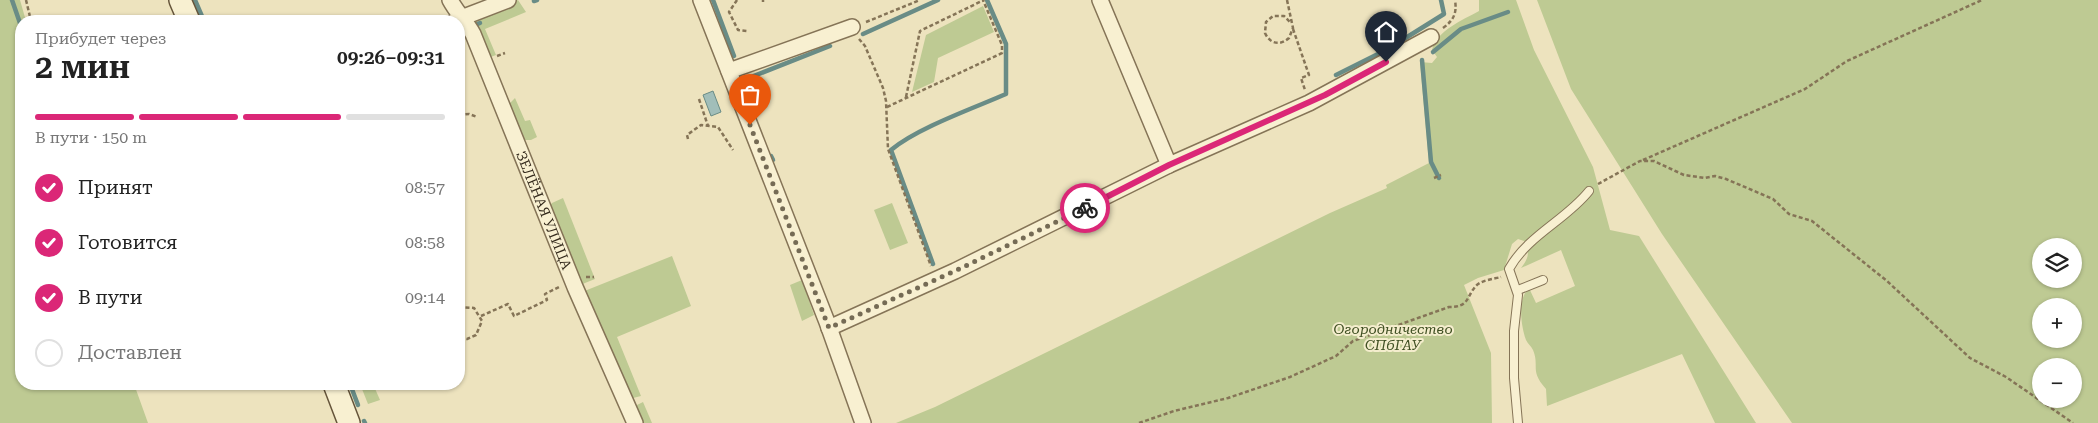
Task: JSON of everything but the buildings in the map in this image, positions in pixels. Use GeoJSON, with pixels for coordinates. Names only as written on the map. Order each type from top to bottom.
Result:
{"type":"FeatureCollection","features":[{"type":"Feature","properties":{"kind":"main road"},"geometry":{"type":"LineString","coordinates":[[180,0],[186,15]]}},
{"type":"Feature","properties":{"kind":"main road"},"geometry":{"type":"LineString","coordinates":[[336,390],[350,423]]}},
{"type":"Feature","properties":{"kind":"street","name":"ЗЕЛЁНАЯ УЛИЦА"},"geometry":{"type":"LineString","coordinates":[[450,0],[457,15]]}},
{"type":"Feature","properties":{"kind":"street"},"geometry":{"type":"LineString","coordinates":[[465,16],[508,0]]}},
{"type":"Feature","properties":{"kind":"street"},"geometry":{"type":"LineString","coordinates":[[701,0],[829,328],[864,423]]}},
{"type":"Feature","properties":{"kind":"street"},"geometry":{"type":"LineString","coordinates":[[1100,0],[1169,165]]}},
{"type":"Feature","properties":{"kind":"street"},"geometry":{"type":"LineString","coordinates":[[729,71],[854,31]]}},
{"type":"Feature","properties":{"kind":"street","name":"ЗЕЛЁНАЯ УЛИЦА"},"geometry":{"type":"LineString","coordinates":[[465,35],[635,423]]}},
{"type":"Feature","properties":{"kind":"street"},"geometry":{"type":"LineString","coordinates":[[829,328],[936,280],[1169,165],[1333,91],[1431,37]]}},
{"type":"Feature","properties":{"kind":"lane"},"geometry":{"type":"LineString","coordinates":[[1518,423],[1514,378],[1518,290],[1510,275],[1510,269],[1528,245],[1541,232],[1578,205],[1589,191]]}},
{"type":"Feature","properties":{"kind":"lane"},"geometry":{"type":"LineString","coordinates":[[1518,290],[1543,280]]}},
{"type":"Feature","properties":{"kind":"path"},"geometry":{"type":"LineString","coordinates":[[26,0],[30,15]]}},
{"type":"Feature","properties":{"kind":"path"},"geometry":{"type":"LineString","coordinates":[[737,0],[729,12],[738,30],[746,31]]}},
{"type":"Feature","properties":{"kind":"path"},"geometry":{"type":"LineString","coordinates":[[920,0],[854,31],[870,56],[883,88],[887,107],[888,149],[936,280]]}},
{"type":"Feature","properties":{"kind":"path"},"geometry":{"type":"LineString","coordinates":[[887,107],[1002,53],[1002,45],[983,0],[920,31],[906,98]]}},
{"type":"Feature","properties":{"kind":"path"},"geometry":{"type":"LineString","coordinates":[[1287,0],[1292,28],[1309,75],[1301,78],[1305,90]]}},
{"type":"Feature","properties":{"kind":"path"},"geometry":{"type":"LineString","coordinates":[[1431,37],[1450,22],[1457,12],[1455,0]]}},
{"type":"Feature","properties":{"kind":"path"},"geometry":{"type":"LineString","coordinates":[[1589,191],[1609,176],[1805,89],[1846,61],[1982,0]]}},
{"type":"Feature","properties":{"kind":"path"},"geometry":{"type":"LineString","coordinates":[[1291,23],[1284,16],[1273,16],[1266,22],[1265,33],[1271,41],[1281,43],[1290,38],[1292,28]]}},
{"type":"Feature","properties":{"kind":"path"},"geometry":{"type":"LineString","coordinates":[[496,56],[505,53]]}},
{"type":"Feature","properties":{"kind":"path"},"geometry":{"type":"LineString","coordinates":[[699,99],[708,126]]}},
{"type":"Feature","properties":{"kind":"path"},"geometry":{"type":"LineString","coordinates":[[465,114],[477,117]]}},
{"type":"Feature","properties":{"kind":"path"},"geometry":{"type":"LineString","coordinates":[[688,139],[687,135],[701,125],[718,127],[733,150]]}},
{"type":"Feature","properties":{"kind":"path"},"geometry":{"type":"LineString","coordinates":[[1640,161],[1654,161],[1684,175],[1705,178],[1715,176],[1726,179],[1773,199],[1789,214],[1812,222],[1887,281],[1970,358],[2006,377],[2072,423]]}},
{"type":"Feature","properties":{"kind":"path"},"geometry":{"type":"LineString","coordinates":[[1434,178],[1441,176]]}},
{"type":"Feature","properties":{"kind":"path"},"geometry":{"type":"LineString","coordinates":[[1138,423],[1174,411],[1228,398],[1290,377],[1336,356],[1353,341],[1449,308],[1459,307],[1469,300],[1474,287],[1485,281],[1510,275]]}},
{"type":"Feature","properties":{"kind":"path"},"geometry":{"type":"LineString","coordinates":[[481,316],[508,304],[514,316],[547,300],[544,294],[562,286]]}},
{"type":"Feature","properties":{"kind":"path"},"geometry":{"type":"LineString","coordinates":[[465,307],[474,308],[481,316],[482,326],[476,335],[465,339]]}},
{"type":"Feature","properties":{"kind":"green space"},"geometry":{"type":"Polygon","coordinates":[[[0,0],[20,0],[24,15],[15,15],[15,390],[136,390],[148,423],[0,423],[0,0]]]}},
{"type":"Feature","properties":{"kind":"green space"},"geometry":{"type":"Polygon","coordinates":[[[518,0],[526,12],[485,29],[496,55],[488,58],[474,22],[475,17],[518,0]]]}},
{"type":"Feature","properties":{"kind":"green space","name":"Огородничество СПбГАУ"},"geometry":{"type":"Polygon","coordinates":[[[1479,0],[1516,0],[1534,50],[1593,167],[1610,230],[1639,236],[1756,423],[1715,423],[1682,354],[1547,406],[1546,389],[1536,373],[1535,356],[1526,340],[1521,306],[1525,293],[1529,288],[1536,303],[1575,286],[1561,250],[1521,268],[1526,261],[1528,252],[1524,241],[1518,239],[1512,244],[1504,270],[1478,278],[1464,285],[1491,353],[1492,423],[896,423],[935,407],[1330,213],[1387,188],[1386,185],[1429,163],[1420,62],[1432,63],[1437,57],[1432,50],[1439,37],[1451,26],[1479,11],[1479,0]]]}},
{"type":"Feature","properties":{"kind":"green space"},"geometry":{"type":"Polygon","coordinates":[[[1537,0],[2098,0],[2098,423],[1792,423],[1662,234],[1571,89],[1537,0]]]}},
{"type":"Feature","properties":{"kind":"green space"},"geometry":{"type":"Polygon","coordinates":[[[983,6],[994,32],[938,58],[934,82],[912,92],[926,35],[983,6]]]}},
{"type":"Feature","properties":{"kind":"green space"},"geometry":{"type":"Polygon","coordinates":[[[515,98],[525,121],[530,120],[537,137],[531,140],[524,140],[509,104],[515,98]]]}},
{"type":"Feature","properties":{"kind":"green space"},"geometry":{"type":"Polygon","coordinates":[[[563,198],[595,279],[580,285],[549,207],[552,203],[563,198]]]}},
{"type":"Feature","properties":{"kind":"green space"},"geometry":{"type":"Polygon","coordinates":[[[892,203],[908,243],[890,250],[874,210],[892,203]]]}},
{"type":"Feature","properties":{"kind":"green space"},"geometry":{"type":"Polygon","coordinates":[[[672,256],[691,306],[617,337],[641,396],[629,399],[582,292],[672,256]]]}},
{"type":"Feature","properties":{"kind":"green space"},"geometry":{"type":"Polygon","coordinates":[[[802,280],[814,315],[802,321],[790,285],[802,280]]]}},
{"type":"Feature","properties":{"kind":"green space"},"geometry":{"type":"Polygon","coordinates":[[[362,390],[376,390],[380,400],[368,404],[362,390]]]}},
{"type":"Feature","properties":{"kind":"green space"},"geometry":{"type":"Polygon","coordinates":[[[643,402],[652,423],[640,423],[634,411],[637,405],[643,402]]]}},
{"type":"Feature","properties":{"kind":"water"},"geometry":{"type":"Polygon","coordinates":[[[713,91],[721,112],[711,116],[703,95],[713,91]]]}},
{"type":"Feature","properties":{"kind":"waterway"},"geometry":{"type":"LineString","coordinates":[[12,0],[17,15]]}},
{"type":"Feature","properties":{"kind":"waterway"},"geometry":{"type":"LineString","coordinates":[[195,0],[201,15]]}},
{"type":"Feature","properties":{"kind":"waterway"},"geometry":{"type":"LineString","coordinates":[[713,0],[734,56]]}},
{"type":"Feature","properties":{"kind":"waterway"},"geometry":{"type":"LineString","coordinates":[[863,34],[938,0]]}},
{"type":"Feature","properties":{"kind":"waterway"},"geometry":{"type":"LineString","coordinates":[[933,264],[891,150],[930,126],[1006,94],[1006,44],[987,0]]}},
{"type":"Feature","properties":{"kind":"waterway"},"geometry":{"type":"LineString","coordinates":[[1336,75],[1388,49],[1444,14],[1441,0]]}},
{"type":"Feature","properties":{"kind":"waterway"},"geometry":{"type":"LineString","coordinates":[[1433,52],[1461,29],[1508,12]]}},
{"type":"Feature","properties":{"kind":"waterway"},"geometry":{"type":"LineString","coordinates":[[475,25],[480,23]]}},
{"type":"Feature","properties":{"kind":"waterway"},"geometry":{"type":"LineString","coordinates":[[741,81],[830,46]]}},
{"type":"Feature","properties":{"kind":"waterway"},"geometry":{"type":"LineString","coordinates":[[1422,60],[1431,162],[1439,178]]}},
{"type":"Feature","properties":{"kind":"waterway"},"geometry":{"type":"LineString","coordinates":[[744,81],[756,114]]}},
{"type":"Feature","properties":{"kind":"waterway"},"geometry":{"type":"LineString","coordinates":[[771,156],[773,160]]}},
{"type":"Feature","properties":{"kind":"waterway"},"geometry":{"type":"LineString","coordinates":[[352,390],[358,405]]}},
{"type":"Feature","properties":{"kind":"way so far"},"geometry":{"type":"LineString","coordinates":[[750,125],[829,328],[955,271],[1085,208]]}},
{"type":"Feature","properties":{"kind":"route"},"geometry":{"type":"LineString","coordinates":[[1085,208],[1169,165],[1325,95],[1386,62]]}}]}
